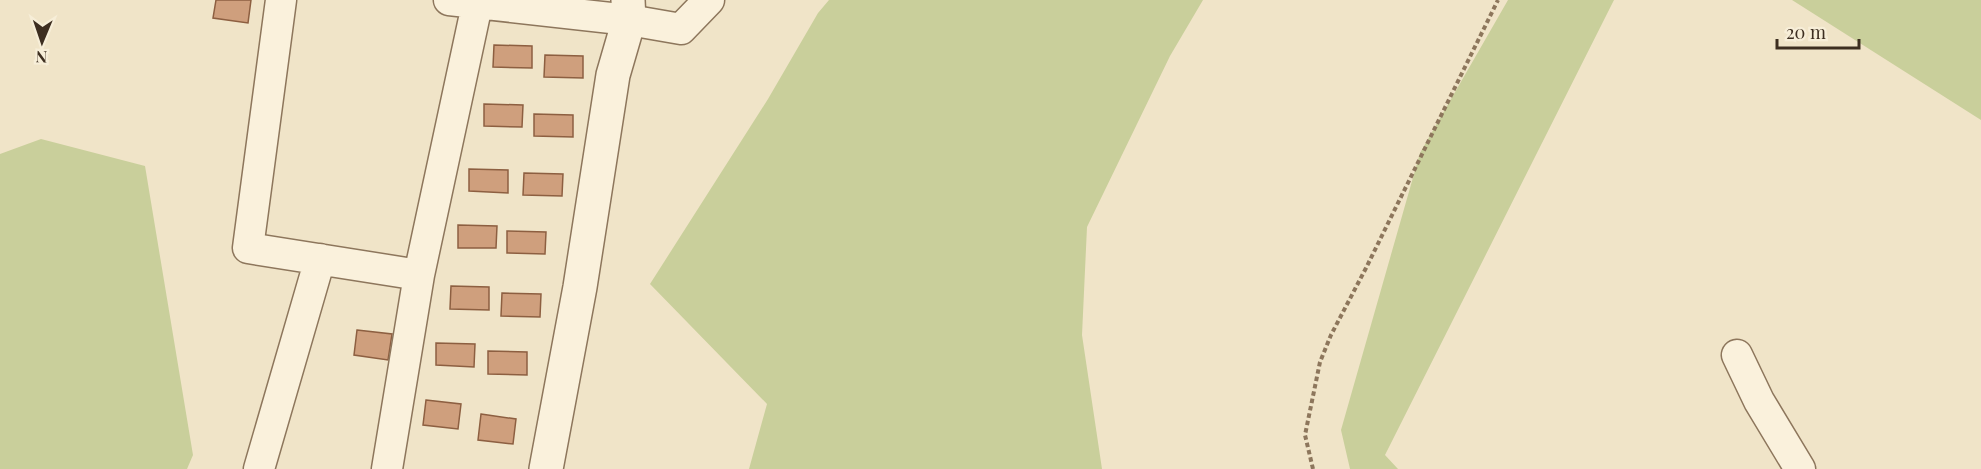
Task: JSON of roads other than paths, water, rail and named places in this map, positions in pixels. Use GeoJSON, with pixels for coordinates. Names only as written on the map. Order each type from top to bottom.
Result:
{"type":"FeatureCollection","features":[{"type":"Feature","properties":{"kind":"street"},"geometry":{"type":"LineString","coordinates":[[281,0],[248,248],[419,275]]}},
{"type":"Feature","properties":{"kind":"street"},"geometry":{"type":"LineString","coordinates":[[387,469],[468,1],[629,10],[681,29],[709,0]]}},
{"type":"Feature","properties":{"kind":"street"},"geometry":{"type":"LineString","coordinates":[[546,469],[580,287],[613,75],[629,10]]}},
{"type":"Feature","properties":{"kind":"street"},"geometry":{"type":"LineString","coordinates":[[259,469],[320,259]]}},
{"type":"Feature","properties":{"kind":"street"},"geometry":{"type":"LineString","coordinates":[[1737,356],[1759,401],[1800,469]]}}]}
